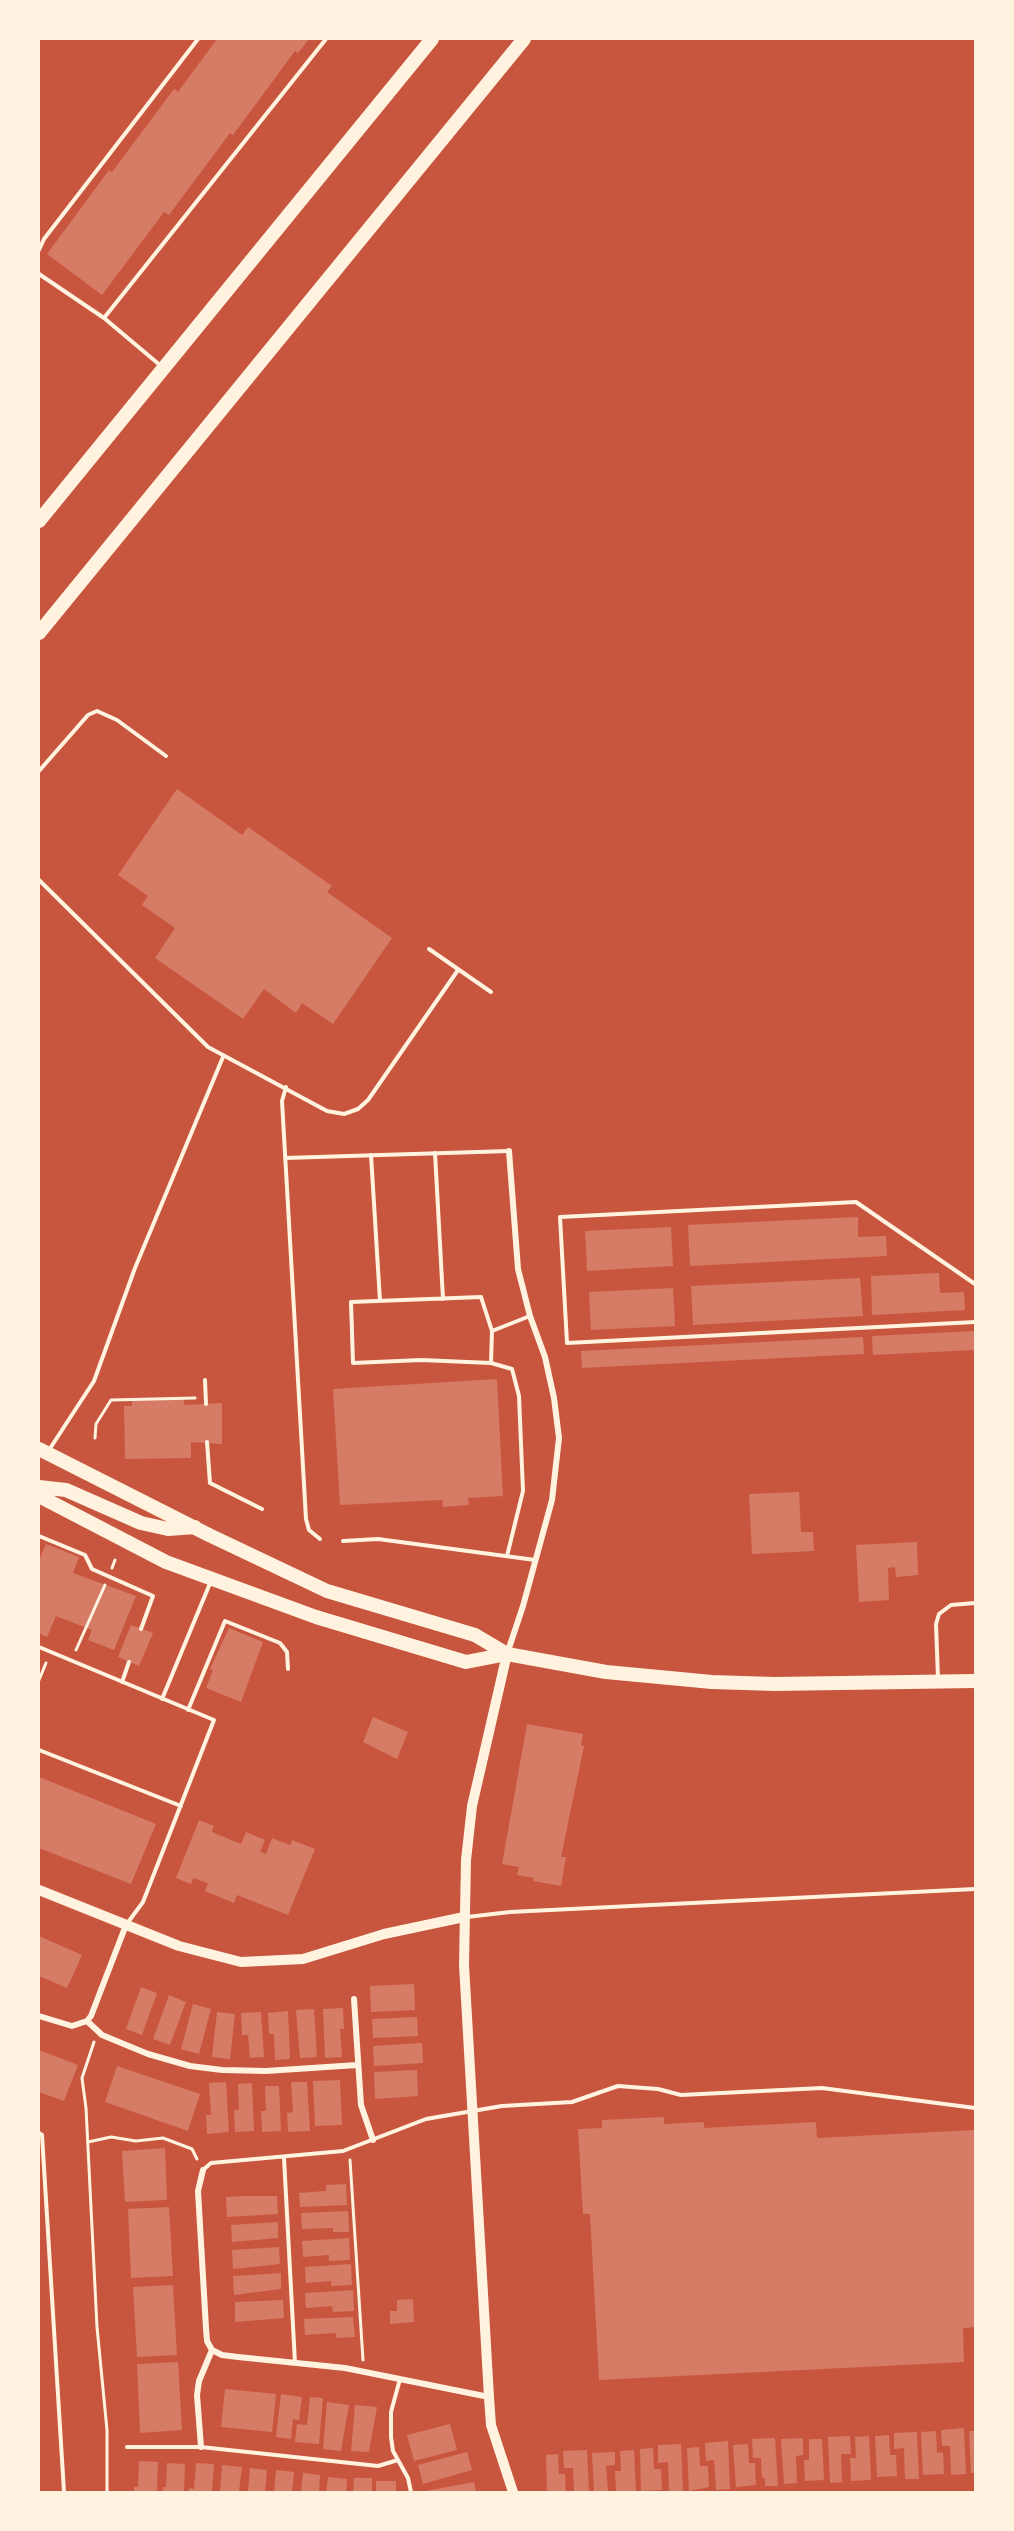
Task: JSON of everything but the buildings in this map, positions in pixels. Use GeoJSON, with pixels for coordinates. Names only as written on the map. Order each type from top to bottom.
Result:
{"type":"FeatureCollection","features":[{"type":"Feature","properties":{"kind":"highway"},"geometry":{"type":"LineString","coordinates":[[39,521],[432,39]]}},
{"type":"Feature","properties":{"kind":"highway"},"geometry":{"type":"LineString","coordinates":[[39,633],[524,39]]}},
{"type":"Feature","properties":{"kind":"highway"},"geometry":{"type":"LineString","coordinates":[[43,1451],[327,1591],[475,1635],[507,1654],[606,1672],[712,1682],[794,1684],[975,1681]]}},
{"type":"Feature","properties":{"kind":"highway"},"geometry":{"type":"LineString","coordinates":[[39,1487],[66,1490],[141,1523],[168,1529],[195,1527]]}},
{"type":"Feature","properties":{"kind":"highway"},"geometry":{"type":"LineString","coordinates":[[39,1496],[166,1562],[379,1638],[466,1662],[507,1654]]}},
{"type":"Feature","properties":{"kind":"street"},"geometry":{"type":"LineString","coordinates":[[509,1151],[518,1269],[555,1398],[559,1438],[552,1500],[507,1654],[472,1806],[466,1860],[464,1917],[472,2113],[491,2425],[513,2492]]}},
{"type":"Feature","properties":{"kind":"street"},"geometry":{"type":"LineString","coordinates":[[39,1890],[201,1954],[221,1959],[260,1963],[303,1959],[384,1934],[464,1917]]}},
{"type":"Feature","properties":{"kind":"street"},"geometry":{"type":"LineString","coordinates":[[39,2016],[72,2026],[87,2021],[91,2016],[126,1925]]}},
{"type":"Feature","properties":{"kind":"street"},"geometry":{"type":"LineString","coordinates":[[354,1999],[361,2105],[373,2140]]}},
{"type":"Feature","properties":{"kind":"street"},"geometry":{"type":"LineString","coordinates":[[87,2021],[102,2035],[148,2054],[190,2066],[222,2070],[357,2065]]}},
{"type":"Feature","properties":{"kind":"street"},"geometry":{"type":"LineString","coordinates":[[201,2448],[197,2395],[199,2380],[212,2350],[206,2328],[198,2191],[203,2170]]}},
{"type":"Feature","properties":{"kind":"street"},"geometry":{"type":"LineString","coordinates":[[212,2350],[222,2355],[363,2372],[489,2397]]}},
{"type":"Feature","properties":{"kind":"lane"},"geometry":{"type":"LineString","coordinates":[[39,250],[44,239],[198,39]]}},
{"type":"Feature","properties":{"kind":"lane"},"geometry":{"type":"LineString","coordinates":[[104,318],[326,39]]}},
{"type":"Feature","properties":{"kind":"lane"},"geometry":{"type":"LineString","coordinates":[[39,274],[104,318],[164,368]]}},
{"type":"Feature","properties":{"kind":"lane"},"geometry":{"type":"LineString","coordinates":[[39,771],[88,715],[96,711],[117,720],[166,756]]}},
{"type":"Feature","properties":{"kind":"lane"},"geometry":{"type":"LineString","coordinates":[[39,880],[208,1047],[223,1057],[251,1068],[327,1111],[344,1114],[358,1109],[369,1100],[458,970]]}},
{"type":"Feature","properties":{"kind":"lane"},"geometry":{"type":"LineString","coordinates":[[429,949],[490,992]]}},
{"type":"Feature","properties":{"kind":"lane"},"geometry":{"type":"LineString","coordinates":[[43,1451],[94,1381],[135,1269],[223,1057]]}},
{"type":"Feature","properties":{"kind":"lane"},"geometry":{"type":"LineString","coordinates":[[286,1088],[282,1101],[306,1519],[309,1530],[320,1539]]}},
{"type":"Feature","properties":{"kind":"lane"},"geometry":{"type":"LineString","coordinates":[[285,1158],[509,1151]]}},
{"type":"Feature","properties":{"kind":"lane"},"geometry":{"type":"LineString","coordinates":[[435,1153],[443,1299]]}},
{"type":"Feature","properties":{"kind":"lane"},"geometry":{"type":"LineString","coordinates":[[371,1155],[380,1301]]}},
{"type":"Feature","properties":{"kind":"lane"},"geometry":{"type":"LineString","coordinates":[[975,1284],[856,1202],[560,1217],[567,1343],[975,1322]]}},
{"type":"Feature","properties":{"kind":"lane"},"geometry":{"type":"LineString","coordinates":[[491,1363],[492,1331],[481,1298],[351,1302],[353,1363],[422,1360],[491,1363],[512,1369],[519,1396],[523,1491],[507,1556]]}},
{"type":"Feature","properties":{"kind":"lane"},"geometry":{"type":"LineString","coordinates":[[492,1331],[530,1316]]}},
{"type":"Feature","properties":{"kind":"lane"},"geometry":{"type":"LineString","coordinates":[[205,1380],[206,1404]]}},
{"type":"Feature","properties":{"kind":"lane"},"geometry":{"type":"LineString","coordinates":[[207,1442],[210,1483],[262,1509]]}},
{"type":"Feature","properties":{"kind":"lane"},"geometry":{"type":"LineString","coordinates":[[39,1536],[85,1555],[92,1569],[153,1596],[141,1629]]}},
{"type":"Feature","properties":{"kind":"lane"},"geometry":{"type":"LineString","coordinates":[[343,1541],[378,1539],[536,1560]]}},
{"type":"Feature","properties":{"kind":"lane"},"geometry":{"type":"LineString","coordinates":[[162,1699],[212,1580]]}},
{"type":"Feature","properties":{"kind":"lane"},"geometry":{"type":"LineString","coordinates":[[938,1682],[936,1624],[939,1614],[951,1605],[975,1603]]}},
{"type":"Feature","properties":{"kind":"lane"},"geometry":{"type":"LineString","coordinates":[[188,1710],[225,1621],[280,1643],[287,1652],[288,1669]]}},
{"type":"Feature","properties":{"kind":"lane"},"geometry":{"type":"LineString","coordinates":[[39,1647],[214,1720],[143,1902],[126,1925]]}},
{"type":"Feature","properties":{"kind":"lane"},"geometry":{"type":"LineString","coordinates":[[122,1682],[129,1662]]}},
{"type":"Feature","properties":{"kind":"lane"},"geometry":{"type":"LineString","coordinates":[[39,1749],[181,1806]]}},
{"type":"Feature","properties":{"kind":"lane"},"geometry":{"type":"LineString","coordinates":[[464,1917],[510,1912],[975,1889]]}},
{"type":"Feature","properties":{"kind":"lane"},"geometry":{"type":"LineString","coordinates":[[203,2170],[211,2163],[320,2155],[349,2149],[426,2119],[472,2113],[502,2106],[572,2102],[618,2086],[633,2085],[681,2095],[822,2088],[975,2108]]}},
{"type":"Feature","properties":{"kind":"lane"},"geometry":{"type":"LineString","coordinates":[[39,2133],[42,2135],[64,2492]]}},
{"type":"Feature","properties":{"kind":"lane"},"geometry":{"type":"LineString","coordinates":[[284,2158],[295,2363]]}},
{"type":"Feature","properties":{"kind":"lane"},"geometry":{"type":"LineString","coordinates":[[400,2379],[391,2412],[393,2451],[408,2478],[411,2492]]}},
{"type":"Feature","properties":{"kind":"lane"},"geometry":{"type":"LineString","coordinates":[[127,2447],[201,2448],[378,2466],[398,2460]]}},
{"type":"Feature","properties":{"kind":"path"},"geometry":{"type":"LineString","coordinates":[[95,1438],[96,1424],[111,1400],[206,1398]]}},
{"type":"Feature","properties":{"kind":"path"},"geometry":{"type":"LineString","coordinates":[[39,1680],[46,1663],[67,1672],[115,1560]]}},
{"type":"Feature","properties":{"kind":"path"},"geometry":{"type":"LineString","coordinates":[[102,2035],[94,2043],[82,2078],[88,2142],[96,2327],[107,2430],[107,2492]]}},
{"type":"Feature","properties":{"kind":"path"},"geometry":{"type":"LineString","coordinates":[[88,2142],[111,2137],[136,2141],[162,2138],[192,2149],[203,2170]]}},
{"type":"Feature","properties":{"kind":"path"},"geometry":{"type":"LineString","coordinates":[[349,2149],[363,2372]]}}]}
